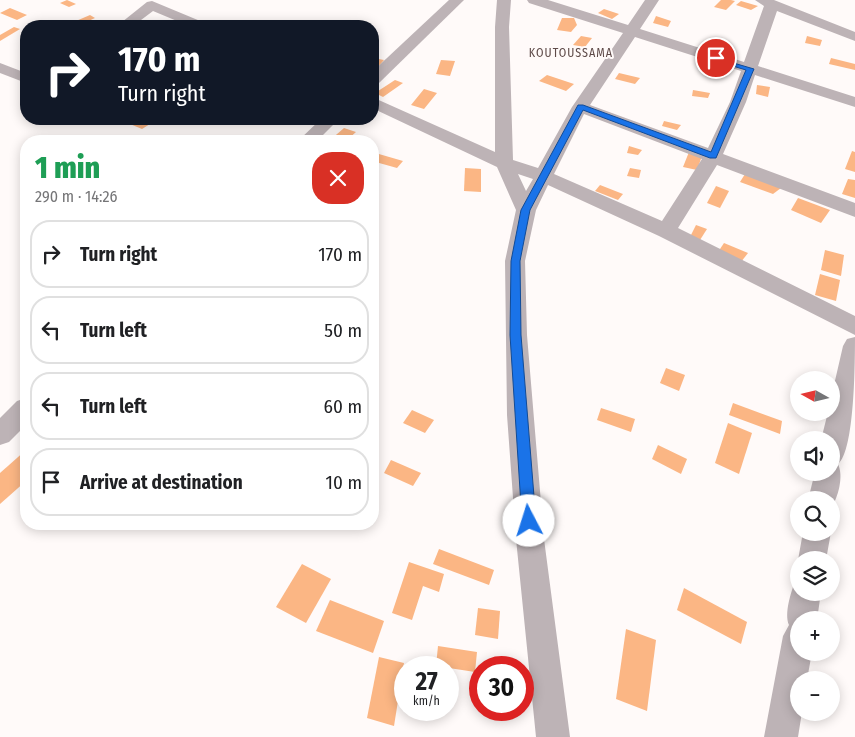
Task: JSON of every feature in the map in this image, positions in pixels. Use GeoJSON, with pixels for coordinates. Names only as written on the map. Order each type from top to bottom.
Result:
{"type":"FeatureCollection","features":[{"type":"Feature","properties":{"kind":"street"},"geometry":{"type":"LineString","coordinates":[[379,74],[457,0]]}},
{"type":"Feature","properties":{"kind":"street"},"geometry":{"type":"LineString","coordinates":[[504,0],[502,27],[504,163],[526,210]]}},
{"type":"Feature","properties":{"kind":"street"},"geometry":{"type":"LineString","coordinates":[[534,0],[855,102]]}},
{"type":"Feature","properties":{"kind":"street"},"geometry":{"type":"LineString","coordinates":[[553,737],[530,539],[519,406],[516,261],[526,210],[543,176],[580,107],[652,0]]}},
{"type":"Feature","properties":{"kind":"street"},"geometry":{"type":"LineString","coordinates":[[131,20],[152,2],[188,20]]}},
{"type":"Feature","properties":{"kind":"street"},"geometry":{"type":"LineString","coordinates":[[666,231],[713,156],[751,69],[767,2],[855,37]]}},
{"type":"Feature","properties":{"kind":"street"},"geometry":{"type":"LineString","coordinates":[[0,68],[20,76]]}},
{"type":"Feature","properties":{"kind":"street"},"geometry":{"type":"LineString","coordinates":[[379,105],[504,163],[543,176],[666,231],[855,326]]}},
{"type":"Feature","properties":{"kind":"street"},"geometry":{"type":"LineString","coordinates":[[580,107],[855,210]]}},
{"type":"Feature","properties":{"kind":"street"},"geometry":{"type":"LineString","coordinates":[[314,135],[324,125]]}},
{"type":"Feature","properties":{"kind":"street"},"geometry":{"type":"LineString","coordinates":[[841,444],[855,346]]}},
{"type":"Feature","properties":{"kind":"street"},"geometry":{"type":"LineString","coordinates":[[0,434],[20,415]]}},
{"type":"Feature","properties":{"kind":"street"},"geometry":{"type":"LineString","coordinates":[[781,737],[795,661]]}},
{"type":"Feature","properties":{"kind":"building"},"geometry":{"type":"Polygon","coordinates":[[[67,0],[76,4],[69,7],[60,3],[67,0]]]}},
{"type":"Feature","properties":{"kind":"building"},"geometry":{"type":"Polygon","coordinates":[[[721,0],[735,1],[726,10],[714,7],[721,0]]]}},
{"type":"Feature","properties":{"kind":"building"},"geometry":{"type":"Polygon","coordinates":[[[741,1],[758,6],[751,10],[736,5],[741,1]]]}},
{"type":"Feature","properties":{"kind":"building"},"geometry":{"type":"Polygon","coordinates":[[[10,8],[27,15],[17,20],[0,13],[10,8]]]}},
{"type":"Feature","properties":{"kind":"building"},"geometry":{"type":"Polygon","coordinates":[[[604,9],[619,14],[612,19],[598,13],[604,9]]]}},
{"type":"Feature","properties":{"kind":"building"},"geometry":{"type":"Polygon","coordinates":[[[90,15],[95,18],[91,20],[78,20],[90,15]]]}},
{"type":"Feature","properties":{"kind":"building"},"geometry":{"type":"Polygon","coordinates":[[[656,16],[671,21],[668,27],[653,23],[656,16]]]}},
{"type":"Feature","properties":{"kind":"building"},"geometry":{"type":"Polygon","coordinates":[[[562,18],[574,18],[577,25],[571,32],[557,30],[562,18]]]}},
{"type":"Feature","properties":{"kind":"building"},"geometry":{"type":"Polygon","coordinates":[[[14,27],[20,29],[0,41],[0,35],[14,27]]]}},
{"type":"Feature","properties":{"kind":"building"},"geometry":{"type":"Polygon","coordinates":[[[581,36],[592,38],[585,47],[573,45],[581,36]]]}},
{"type":"Feature","properties":{"kind":"building"},"geometry":{"type":"Polygon","coordinates":[[[807,36],[822,40],[820,46],[805,43],[807,36]]]}},
{"type":"Feature","properties":{"kind":"building"},"geometry":{"type":"Polygon","coordinates":[[[831,58],[855,64],[855,70],[829,64],[831,58]]]}},
{"type":"Feature","properties":{"kind":"building"},"geometry":{"type":"Polygon","coordinates":[[[379,59],[384,60],[379,66],[379,59]]]}},
{"type":"Feature","properties":{"kind":"building"},"geometry":{"type":"Polygon","coordinates":[[[441,60],[455,61],[450,76],[436,74],[441,60]]]}},
{"type":"Feature","properties":{"kind":"building"},"geometry":{"type":"Polygon","coordinates":[[[619,73],[640,78],[635,84],[615,79],[619,73]]]}},
{"type":"Feature","properties":{"kind":"building"},"geometry":{"type":"Polygon","coordinates":[[[547,75],[574,84],[566,91],[539,81],[547,75]]]}},
{"type":"Feature","properties":{"kind":"building"},"geometry":{"type":"Polygon","coordinates":[[[395,80],[403,83],[383,97],[379,95],[379,90],[395,80]]]}},
{"type":"Feature","properties":{"kind":"building"},"geometry":{"type":"Polygon","coordinates":[[[757,85],[770,87],[768,97],[756,94],[757,85]]]}},
{"type":"Feature","properties":{"kind":"building"},"geometry":{"type":"Polygon","coordinates":[[[424,89],[437,93],[424,109],[411,105],[424,89]]]}},
{"type":"Feature","properties":{"kind":"building"},"geometry":{"type":"Polygon","coordinates":[[[693,90],[710,93],[708,98],[692,96],[693,90]]]}},
{"type":"Feature","properties":{"kind":"building"},"geometry":{"type":"Polygon","coordinates":[[[664,121],[681,125],[677,130],[662,126],[664,121]]]}},
{"type":"Feature","properties":{"kind":"building"},"geometry":{"type":"Polygon","coordinates":[[[132,125],[148,125],[142,129],[132,125]]]}},
{"type":"Feature","properties":{"kind":"building"},"geometry":{"type":"Polygon","coordinates":[[[344,128],[356,132],[353,135],[336,135],[344,128]]]}},
{"type":"Feature","properties":{"kind":"building"},"geometry":{"type":"Polygon","coordinates":[[[629,146],[642,150],[638,155],[627,153],[629,146]]]}},
{"type":"Feature","properties":{"kind":"building"},"geometry":{"type":"Polygon","coordinates":[[[852,151],[855,152],[855,172],[845,169],[852,151]]]}},
{"type":"Feature","properties":{"kind":"building"},"geometry":{"type":"Polygon","coordinates":[[[689,152],[702,156],[697,170],[683,167],[689,152]]]}},
{"type":"Feature","properties":{"kind":"building"},"geometry":{"type":"Polygon","coordinates":[[[379,154],[403,161],[397,168],[379,163],[379,154]]]}},
{"type":"Feature","properties":{"kind":"building"},"geometry":{"type":"Polygon","coordinates":[[[465,168],[481,169],[481,192],[464,191],[465,168]]]}},
{"type":"Feature","properties":{"kind":"building"},"geometry":{"type":"Polygon","coordinates":[[[630,168],[641,170],[639,178],[627,176],[630,168]]]}},
{"type":"Feature","properties":{"kind":"building"},"geometry":{"type":"Polygon","coordinates":[[[745,174],[781,188],[773,194],[740,182],[745,174]]]}},
{"type":"Feature","properties":{"kind":"building"},"geometry":{"type":"Polygon","coordinates":[[[848,179],[855,180],[855,198],[842,194],[848,179]]]}},
{"type":"Feature","properties":{"kind":"building"},"geometry":{"type":"Polygon","coordinates":[[[600,185],[623,194],[618,200],[595,191],[600,185]]]}},
{"type":"Feature","properties":{"kind":"building"},"geometry":{"type":"Polygon","coordinates":[[[716,186],[729,191],[720,208],[707,203],[716,186]]]}},
{"type":"Feature","properties":{"kind":"building"},"geometry":{"type":"Polygon","coordinates":[[[798,198],[830,210],[821,223],[791,210],[798,198]]]}},
{"type":"Feature","properties":{"kind":"building"},"geometry":{"type":"Polygon","coordinates":[[[696,225],[707,229],[700,240],[690,237],[696,225]]]}},
{"type":"Feature","properties":{"kind":"building"},"geometry":{"type":"Polygon","coordinates":[[[724,243],[748,253],[741,262],[718,252],[724,243]]]}},
{"type":"Feature","properties":{"kind":"building"},"geometry":{"type":"Polygon","coordinates":[[[825,250],[844,255],[841,276],[821,270],[825,250]]]}},
{"type":"Feature","properties":{"kind":"building"},"geometry":{"type":"Polygon","coordinates":[[[820,274],[840,280],[836,301],[815,295],[820,274]]]}},
{"type":"Feature","properties":{"kind":"building"},"geometry":{"type":"Polygon","coordinates":[[[666,368],[685,375],[679,391],[660,383],[666,368]]]}},
{"type":"Feature","properties":{"kind":"building"},"geometry":{"type":"Polygon","coordinates":[[[733,403],[782,421],[780,434],[729,415],[733,403]]]}},
{"type":"Feature","properties":{"kind":"building"},"geometry":{"type":"Polygon","coordinates":[[[601,408],[635,419],[631,432],[597,420],[601,408]]]}},
{"type":"Feature","properties":{"kind":"building"},"geometry":{"type":"Polygon","coordinates":[[[412,410],[434,420],[425,433],[403,423],[412,410]]]}},
{"type":"Feature","properties":{"kind":"building"},"geometry":{"type":"Polygon","coordinates":[[[728,423],[752,433],[739,474],[715,463],[728,423]]]}},
{"type":"Feature","properties":{"kind":"building"},"geometry":{"type":"Polygon","coordinates":[[[658,445],[687,459],[681,474],[652,459],[658,445]]]}},
{"type":"Feature","properties":{"kind":"building"},"geometry":{"type":"Polygon","coordinates":[[[20,455],[20,486],[0,504],[0,473],[20,455]]]}},
{"type":"Feature","properties":{"kind":"building"},"geometry":{"type":"Polygon","coordinates":[[[391,460],[421,473],[413,486],[384,473],[391,460]]]}},
{"type":"Feature","properties":{"kind":"building"},"geometry":{"type":"Polygon","coordinates":[[[439,549],[494,570],[489,585],[433,564],[439,549]]]}},
{"type":"Feature","properties":{"kind":"building"},"geometry":{"type":"Polygon","coordinates":[[[409,562],[444,574],[439,592],[423,586],[412,620],[392,613],[409,562]]]}},
{"type":"Feature","properties":{"kind":"building"},"geometry":{"type":"Polygon","coordinates":[[[302,564],[331,579],[306,623],[276,607],[302,564]]]}},
{"type":"Feature","properties":{"kind":"building"},"geometry":{"type":"Polygon","coordinates":[[[684,588],[747,622],[741,644],[677,610],[684,588]]]}},
{"type":"Feature","properties":{"kind":"building"},"geometry":{"type":"Polygon","coordinates":[[[330,600],[384,621],[373,653],[316,631],[330,600]]]}},
{"type":"Feature","properties":{"kind":"building"},"geometry":{"type":"Polygon","coordinates":[[[478,608],[500,611],[498,639],[475,635],[478,608]]]}},
{"type":"Feature","properties":{"kind":"building"},"geometry":{"type":"Polygon","coordinates":[[[626,629],[656,640],[647,711],[616,699],[626,629]]]}},
{"type":"Feature","properties":{"kind":"building"},"geometry":{"type":"Polygon","coordinates":[[[438,646],[477,652],[477,656],[469,656],[469,671],[459,670],[459,656],[437,656],[438,646]]]}},
{"type":"Feature","properties":{"kind":"building"},"geometry":{"type":"Polygon","coordinates":[[[379,657],[394,661],[394,726],[367,718],[379,657]]]}},
{"type":"Feature","properties":{"kind":"district","name":"KOUTOUSSAMA"},"geometry":{"type":"Point","coordinates":[571,53]}},
{"type":"Feature","properties":{"kind":"route"},"geometry":{"type":"LineString","coordinates":[[529,521],[520,415],[516,335],[516,261],[526,210],[580,107],[713,156],[751,69],[716,58]]}}]}
